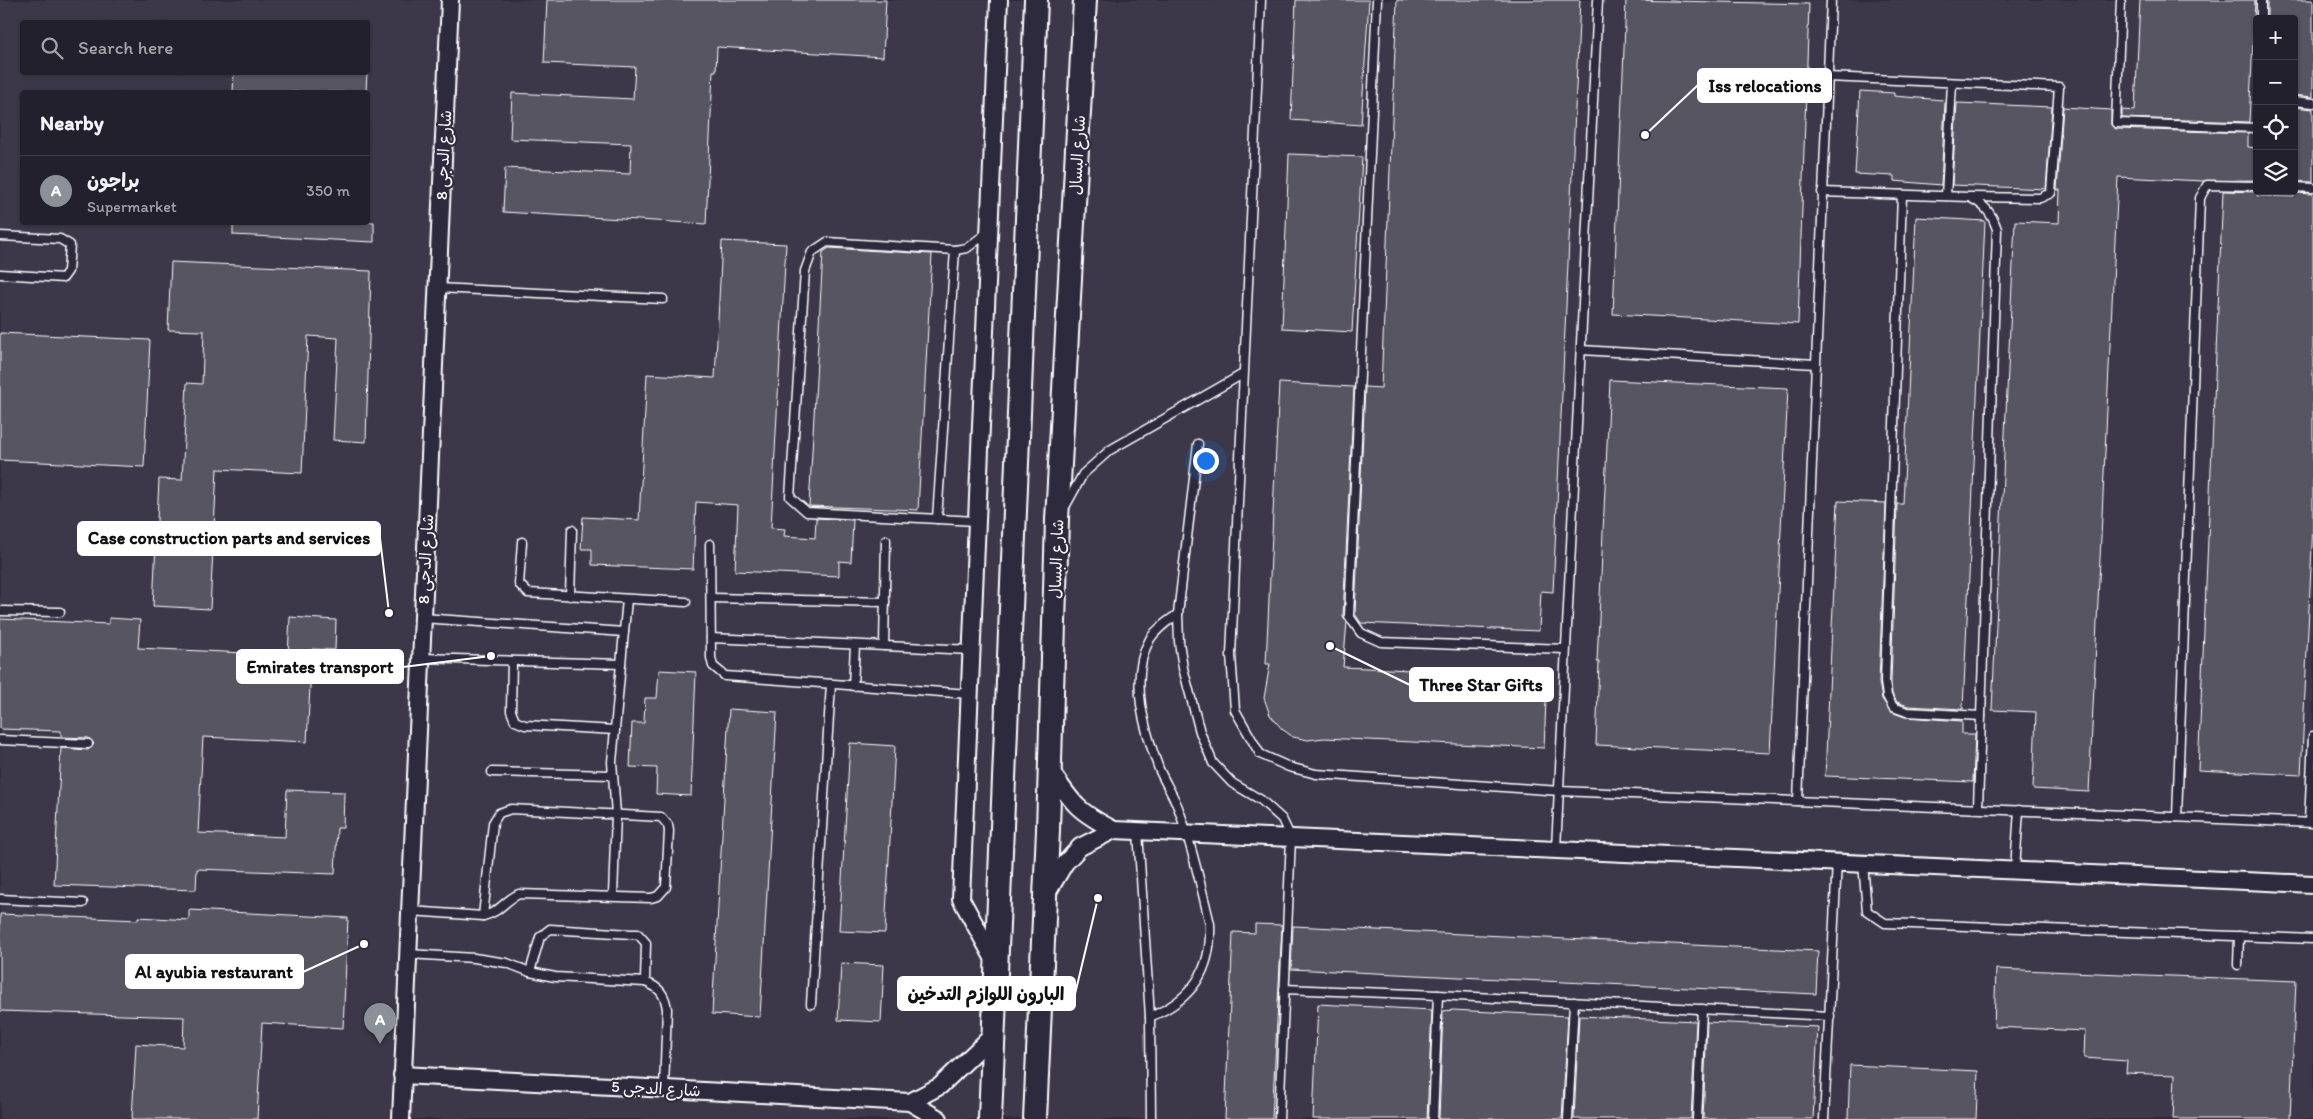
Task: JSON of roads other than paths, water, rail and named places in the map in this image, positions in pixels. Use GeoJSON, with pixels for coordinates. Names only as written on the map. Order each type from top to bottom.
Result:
{"type":"FeatureCollection","features":[{"type":"Feature","properties":{"kind":"street","name":"شارع الدجى 8"},"geometry":{"type":"LineString","coordinates":[[401,1119],[450,0]]}},
{"type":"Feature","properties":{"kind":"street"},"geometry":{"type":"LineString","coordinates":[[996,963],[961,898],[999,0]]}},
{"type":"Feature","properties":{"kind":"street"},"geometry":{"type":"LineString","coordinates":[[990,1119],[1036,0]]}},
{"type":"Feature","properties":{"kind":"street","name":"شارع البسال"},"geometry":{"type":"LineString","coordinates":[[1035,1119],[1050,770],[1057,520],[1085,0]]}},
{"type":"Feature","properties":{"kind":"street"},"geometry":{"type":"LineString","coordinates":[[1050,770],[1072,803],[1086,816],[1114,830],[2015,869],[2313,884]]}},
{"type":"Feature","properties":{"kind":"street"},"geometry":{"type":"LineString","coordinates":[[1045,896],[1065,863],[1080,847],[1114,830]]}},
{"type":"Feature","properties":{"kind":"street"},"geometry":{"type":"LineString","coordinates":[[910,1102],[940,1086],[993,1036]]}},
{"type":"Feature","properties":{"kind":"street","name":"شارع الدجى 5"},"geometry":{"type":"LineString","coordinates":[[402,1075],[910,1102],[939,1119]]}},
{"type":"Feature","properties":{"kind":"lane"},"geometry":{"type":"LineString","coordinates":[[1261,0],[1231,655],[1235,710],[1260,754],[1289,766],[1316,774],[1560,791],[2311,822],[2313,736]]}},
{"type":"Feature","properties":{"kind":"lane"},"geometry":{"type":"LineString","coordinates":[[1377,0],[1349,616],[1361,632],[1380,642],[1566,649]]}},
{"type":"Feature","properties":{"kind":"lane"},"geometry":{"type":"LineString","coordinates":[[1556,850],[1598,0]]}},
{"type":"Feature","properties":{"kind":"lane"},"geometry":{"type":"LineString","coordinates":[[1798,801],[1831,0]]}},
{"type":"Feature","properties":{"kind":"lane"},"geometry":{"type":"LineString","coordinates":[[2121,0],[2116,123],[2253,128]]}},
{"type":"Feature","properties":{"kind":"lane"},"geometry":{"type":"LineString","coordinates":[[2261,0],[2261,15]]}},
{"type":"Feature","properties":{"kind":"lane"},"geometry":{"type":"LineString","coordinates":[[1822,192],[2040,198],[2051,193],[2059,87],[1827,77]]}},
{"type":"Feature","properties":{"kind":"lane"},"geometry":{"type":"LineString","coordinates":[[1946,196],[1952,83]]}},
{"type":"Feature","properties":{"kind":"lane"},"geometry":{"type":"LineString","coordinates":[[2298,101],[2313,103]]}},
{"type":"Feature","properties":{"kind":"lane"},"geometry":{"type":"LineString","coordinates":[[2177,817],[2200,198],[2207,185],[2253,186]]}},
{"type":"Feature","properties":{"kind":"lane"},"geometry":{"type":"LineString","coordinates":[[2298,187],[2313,188]]}},
{"type":"Feature","properties":{"kind":"lane"},"geometry":{"type":"LineString","coordinates":[[1902,195],[1885,682],[1887,696],[1893,707],[1907,712],[1981,716]]}},
{"type":"Feature","properties":{"kind":"lane"},"geometry":{"type":"LineString","coordinates":[[1969,197],[1982,204],[1991,213],[1996,229],[1978,808]]}},
{"type":"Feature","properties":{"kind":"lane"},"geometry":{"type":"LineString","coordinates":[[976,521],[807,512],[790,497],[805,271],[812,252],[827,242],[955,250],[967,248],[988,232]]}},
{"type":"Feature","properties":{"kind":"lane"},"geometry":{"type":"LineString","coordinates":[[0,236],[60,239],[70,244],[68,271],[63,278],[0,274]]}},
{"type":"Feature","properties":{"kind":"lane"},"geometry":{"type":"LineString","coordinates":[[937,519],[955,250]]}},
{"type":"Feature","properties":{"kind":"lane"},"geometry":{"type":"LineString","coordinates":[[437,288],[663,299]]}},
{"type":"Feature","properties":{"kind":"lane"},"geometry":{"type":"LineString","coordinates":[[1581,350],[1815,364]]}},
{"type":"Feature","properties":{"kind":"lane"},"geometry":{"type":"LineString","coordinates":[[1057,520],[1083,474],[1110,450],[1243,374]]}},
{"type":"Feature","properties":{"kind":"lane"},"geometry":{"type":"LineString","coordinates":[[1198,444],[1178,614],[1179,642],[1183,668],[1200,732],[1213,763],[1232,783],[1261,800],[1282,819],[1290,838],[1279,1119]]}},
{"type":"Feature","properties":{"kind":"lane"},"geometry":{"type":"LineString","coordinates":[[570,596],[572,530]]}},
{"type":"Feature","properties":{"kind":"lane"},"geometry":{"type":"LineString","coordinates":[[884,646],[886,540]]}},
{"type":"Feature","properties":{"kind":"lane"},"geometry":{"type":"LineString","coordinates":[[522,542],[519,580],[521,588],[528,593],[686,602]]}},
{"type":"Feature","properties":{"kind":"lane"},"geometry":{"type":"LineString","coordinates":[[710,544],[713,666],[725,676],[969,694]]}},
{"type":"Feature","properties":{"kind":"lane"},"geometry":{"type":"LineString","coordinates":[[710,598],[885,602]]}},
{"type":"Feature","properties":{"kind":"lane"},"geometry":{"type":"LineString","coordinates":[[613,896],[616,814],[612,775],[627,599]]}},
{"type":"Feature","properties":{"kind":"lane"},"geometry":{"type":"LineString","coordinates":[[0,611],[60,612]]}},
{"type":"Feature","properties":{"kind":"lane"},"geometry":{"type":"LineString","coordinates":[[1150,1017],[1166,1010],[1186,994],[1202,974],[1208,958],[1210,924],[1179,810],[1160,770],[1145,725],[1140,692],[1142,665],[1150,640],[1162,625],[1178,614]]}},
{"type":"Feature","properties":{"kind":"lane"},"geometry":{"type":"LineString","coordinates":[[422,618],[624,632]]}},
{"type":"Feature","properties":{"kind":"lane"},"geometry":{"type":"LineString","coordinates":[[711,638],[971,650]]}},
{"type":"Feature","properties":{"kind":"lane"},"geometry":{"type":"LineString","coordinates":[[853,686],[856,645]]}},
{"type":"Feature","properties":{"kind":"lane"},"geometry":{"type":"LineString","coordinates":[[421,658],[621,664]]}},
{"type":"Feature","properties":{"kind":"lane"},"geometry":{"type":"LineString","coordinates":[[512,661],[511,711],[516,721],[525,725],[615,730]]}},
{"type":"Feature","properties":{"kind":"lane"},"geometry":{"type":"LineString","coordinates":[[811,1004],[831,684]]}},
{"type":"Feature","properties":{"kind":"lane"},"geometry":{"type":"LineString","coordinates":[[0,740],[88,744]]}},
{"type":"Feature","properties":{"kind":"lane"},"geometry":{"type":"LineString","coordinates":[[492,772],[612,775]]}},
{"type":"Feature","properties":{"kind":"lane"},"geometry":{"type":"LineString","coordinates":[[410,911],[483,916],[496,912],[513,896],[524,893],[651,898],[663,892],[666,887],[668,825],[661,817],[511,809],[499,813],[493,823],[483,916]]}},
{"type":"Feature","properties":{"kind":"lane"},"geometry":{"type":"LineString","coordinates":[[2015,869],[2018,810]]}},
{"type":"Feature","properties":{"kind":"lane"},"geometry":{"type":"LineString","coordinates":[[1138,831],[1150,1017],[1151,1119]]}},
{"type":"Feature","properties":{"kind":"lane"},"geometry":{"type":"LineString","coordinates":[[1824,1119],[1837,862]]}},
{"type":"Feature","properties":{"kind":"lane"},"geometry":{"type":"LineString","coordinates":[[1863,863],[1866,911],[1885,923],[2313,939]]}},
{"type":"Feature","properties":{"kind":"lane"},"geometry":{"type":"LineString","coordinates":[[0,899],[83,903]]}},
{"type":"Feature","properties":{"kind":"lane"},"geometry":{"type":"LineString","coordinates":[[530,972],[540,937],[550,929],[638,934],[646,943],[645,982]]}},
{"type":"Feature","properties":{"kind":"lane"},"geometry":{"type":"LineString","coordinates":[[2238,965],[2239,936]]}},
{"type":"Feature","properties":{"kind":"lane"},"geometry":{"type":"LineString","coordinates":[[408,954],[474,958],[507,963],[530,972],[555,977],[645,982],[654,985],[665,1000],[664,1089]]}},
{"type":"Feature","properties":{"kind":"lane"},"geometry":{"type":"LineString","coordinates":[[1284,989],[1438,995],[1830,1016]]}},
{"type":"Feature","properties":{"kind":"lane"},"geometry":{"type":"LineString","coordinates":[[1433,1119],[1438,995]]}},
{"type":"Feature","properties":{"kind":"lane"},"geometry":{"type":"LineString","coordinates":[[1568,1119],[1574,1002]]}},
{"type":"Feature","properties":{"kind":"lane"},"geometry":{"type":"LineString","coordinates":[[1697,1119],[1702,1009]]}},
{"type":"Feature","properties":{"kind":"place","name":"Iss relocations"},"geometry":{"type":"Point","coordinates":[1645,135]}},
{"type":"Feature","properties":{"kind":"place","name":"Case construction parts and services"},"geometry":{"type":"Point","coordinates":[389,613]}},
{"type":"Feature","properties":{"kind":"place","name":"Three Star Gifts"},"geometry":{"type":"Point","coordinates":[1330,646]}},
{"type":"Feature","properties":{"kind":"place","name":"Emirates transport"},"geometry":{"type":"Point","coordinates":[491,656]}},
{"type":"Feature","properties":{"kind":"place","name":"البارون اللوازم التدخين"},"geometry":{"type":"Point","coordinates":[1098,898]}},
{"type":"Feature","properties":{"kind":"place","name":"Al ayubia restaurant"},"geometry":{"type":"Point","coordinates":[364,944]}},
{"type":"Feature","properties":{"kind":"place","name":"براجون"},"geometry":{"type":"Point","coordinates":[380,1044]}}]}
